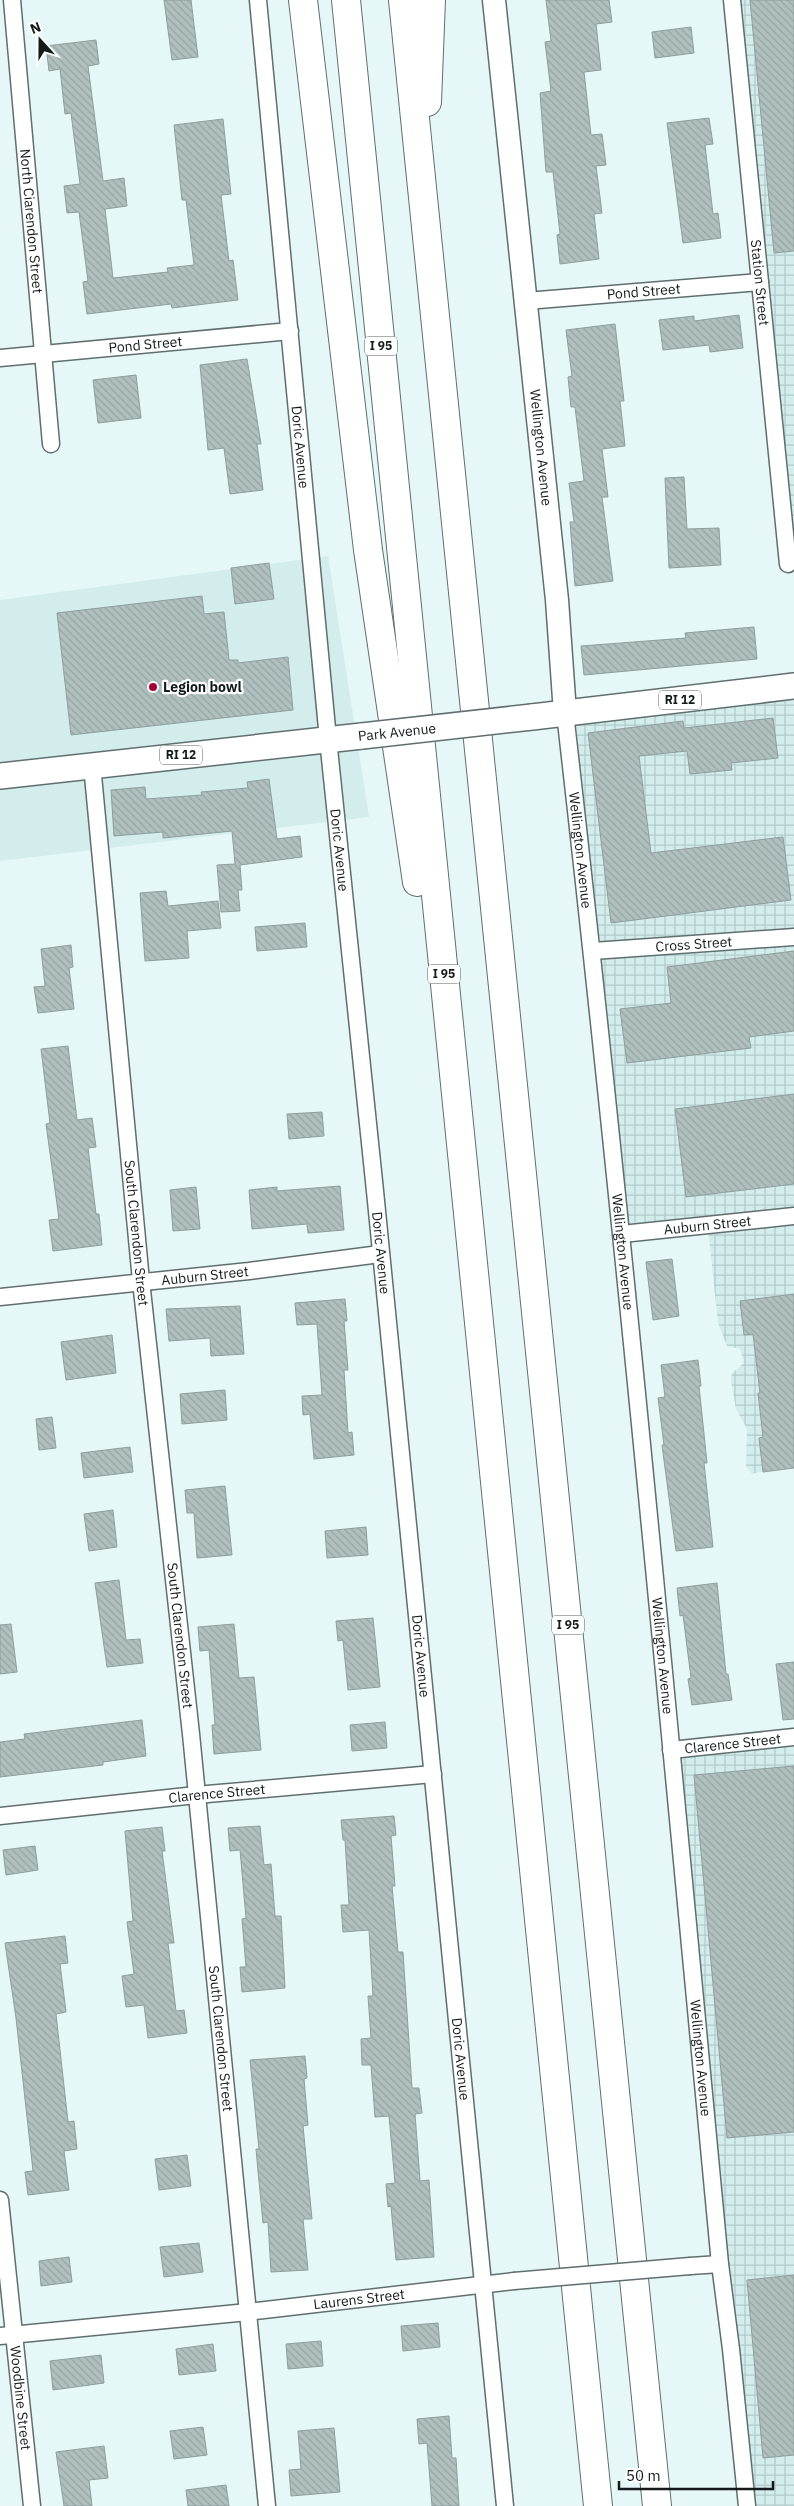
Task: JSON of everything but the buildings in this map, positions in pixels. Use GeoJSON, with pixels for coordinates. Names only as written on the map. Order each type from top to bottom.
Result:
{"type":"FeatureCollection","features":[{"type":"Feature","properties":{"kind":"highway"},"geometry":{"type":"LineString","coordinates":[[293,0],[336,287]]}},
{"type":"Feature","properties":{"kind":"highway"},"geometry":{"type":"LineString","coordinates":[[303,0],[373,585],[473,1254]]}},
{"type":"Feature","properties":{"kind":"highway","name":"I 95"},"geometry":{"type":"LineString","coordinates":[[346,0],[598,2506]]}},
{"type":"Feature","properties":{"kind":"highway","name":"I 95"},"geometry":{"type":"LineString","coordinates":[[403,0],[657,2506]]}},
{"type":"Feature","properties":{"kind":"highway"},"geometry":{"type":"LineString","coordinates":[[424,201],[431,0]]}},
{"type":"Feature","properties":{"kind":"main road","name":"Park Avenue"},"geometry":{"type":"LineString","coordinates":[[0,776],[794,686]]}},
{"type":"Feature","properties":{"kind":"street","name":"North Ciarendon Street"},"geometry":{"type":"LineString","coordinates":[[12,0],[51,444]]}},
{"type":"Feature","properties":{"kind":"street","name":"Doric Avenue"},"geometry":{"type":"LineString","coordinates":[[258,0],[328,739],[505,2506]]}},
{"type":"Feature","properties":{"kind":"street","name":"Wellington Avenue"},"geometry":{"type":"LineString","coordinates":[[494,0],[557,600],[565,713],[593,951],[622,1234],[720,2264],[732,2349],[747,2506]]}},
{"type":"Feature","properties":{"kind":"street","name":"Station Street"},"geometry":{"type":"LineString","coordinates":[[732,0],[788,564]]}},
{"type":"Feature","properties":{"kind":"street","name":"Pond Street"},"geometry":{"type":"LineString","coordinates":[[526,301],[760,282]]}},
{"type":"Feature","properties":{"kind":"street","name":"Pond Street"},"geometry":{"type":"LineString","coordinates":[[0,358],[290,331]]}},
{"type":"Feature","properties":{"kind":"street","name":"South Clarendon Street"},"geometry":{"type":"LineString","coordinates":[[92,765],[142,1281],[196,1795],[267,2506]]}},
{"type":"Feature","properties":{"kind":"street","name":"Cross Street"},"geometry":{"type":"LineString","coordinates":[[593,951],[794,937]]}},
{"type":"Feature","properties":{"kind":"street","name":"Auburn Street"},"geometry":{"type":"LineString","coordinates":[[622,1234],[794,1216]]}},
{"type":"Feature","properties":{"kind":"street","name":"Auburn Street"},"geometry":{"type":"LineString","coordinates":[[0,1296],[248,1271],[380,1254]]}},
{"type":"Feature","properties":{"kind":"street","name":"Clarence Street"},"geometry":{"type":"LineString","coordinates":[[672,1750],[794,1737]]}},
{"type":"Feature","properties":{"kind":"street","name":"Clarence Street"},"geometry":{"type":"LineString","coordinates":[[0,1816],[196,1795],[433,1774]]}},
{"type":"Feature","properties":{"kind":"street","name":"Woodbine Street"},"geometry":{"type":"LineString","coordinates":[[0,2200],[7,2335],[32,2506]]}},
{"type":"Feature","properties":{"kind":"street","name":"Laurens Street"},"geometry":{"type":"LineString","coordinates":[[7,2335],[248,2312],[482,2284],[720,2264]]}},
{"type":"Feature","properties":{"kind":"shaded area"},"geometry":{"type":"Polygon","coordinates":[[[732,0],[794,0],[794,560],[732,0]]]}},
{"type":"Feature","properties":{"kind":"shaded area"},"geometry":{"type":"Polygon","coordinates":[[[328,556],[369,817],[0,861],[0,600],[328,556]]]}},
{"type":"Feature","properties":{"kind":"shaded area"},"geometry":{"type":"Polygon","coordinates":[[[794,685],[794,1464],[752,1474],[746,1466],[747,1429],[736,1409],[731,1381],[732,1373],[744,1363],[740,1349],[727,1346],[718,1323],[708,1228],[624,1233],[568,713],[794,685]]]}},
{"type":"Feature","properties":{"kind":"shaded area"},"geometry":{"type":"Polygon","coordinates":[[[794,1736],[794,2506],[748,2506],[672,1758],[794,1736]]]}},
{"type":"Feature","properties":{"kind":"place","name":"Legion bowl"},"geometry":{"type":"Point","coordinates":[153,687]}}]}
